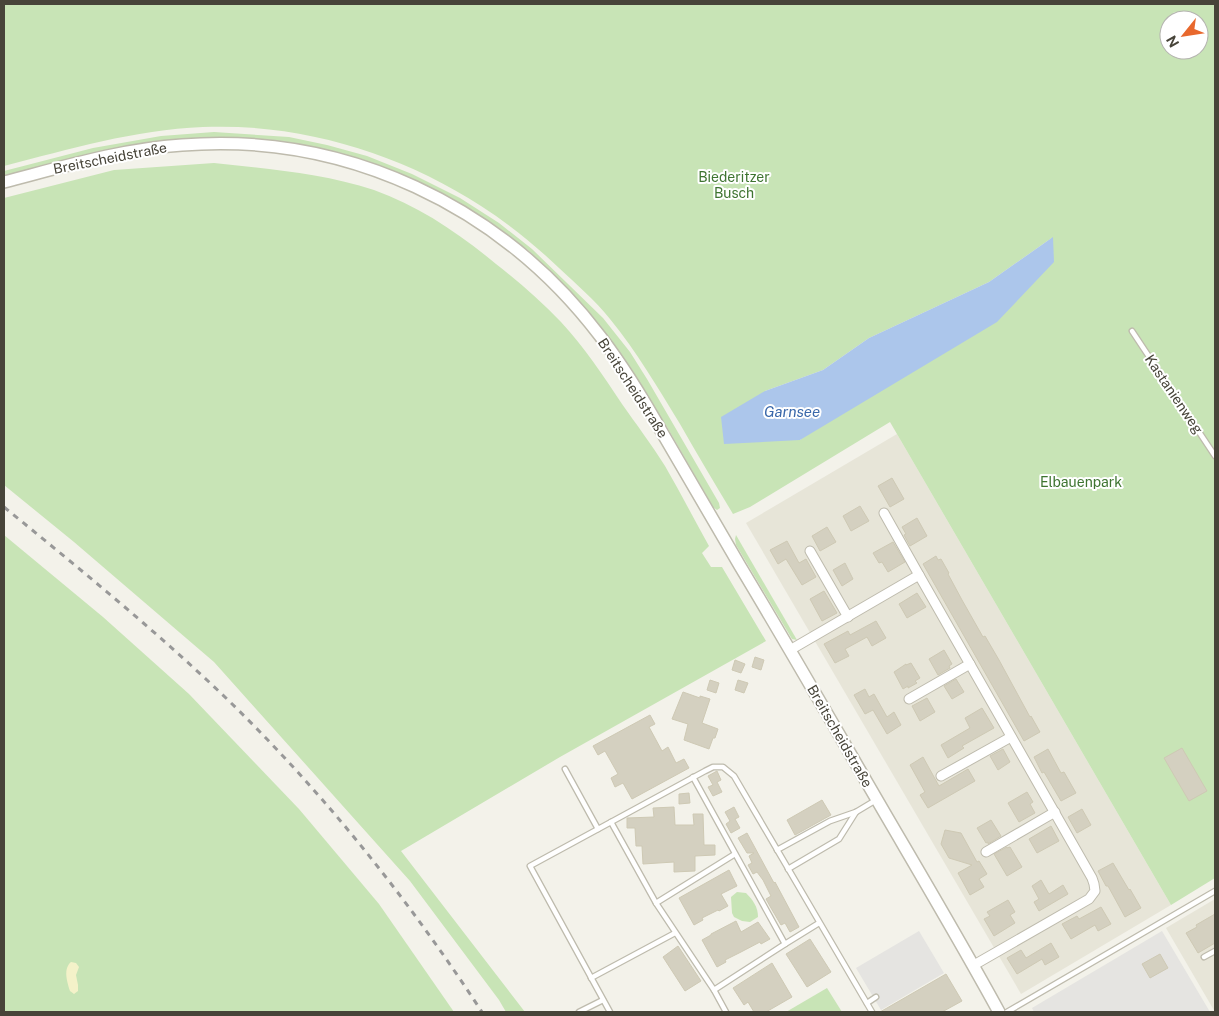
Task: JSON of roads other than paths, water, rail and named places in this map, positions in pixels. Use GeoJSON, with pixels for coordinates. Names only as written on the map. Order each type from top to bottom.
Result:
{"type":"FeatureCollection","features":[{"type":"Feature","properties":{"kind":"street","name":"Breitscheidstraße"},"geometry":{"type":"LineString","coordinates":[[4,182],[89,160],[132,151],[184,144],[240,144],[302,151],[350,162],[399,180],[453,206],[501,237],[539,268],[603,339],[651,413],[1000,1012]]}},
{"type":"Feature","properties":{"kind":"street"},"geometry":{"type":"LineString","coordinates":[[884,513],[1055,812],[1092,878],[1095,888],[1094,894],[1089,898],[974,965]]}},
{"type":"Feature","properties":{"kind":"street"},"geometry":{"type":"LineString","coordinates":[[810,551],[848,617]]}},
{"type":"Feature","properties":{"kind":"street"},"geometry":{"type":"LineString","coordinates":[[790,650],[919,575]]}},
{"type":"Feature","properties":{"kind":"street"},"geometry":{"type":"LineString","coordinates":[[909,699],[970,664]]}},
{"type":"Feature","properties":{"kind":"street"},"geometry":{"type":"LineString","coordinates":[[941,776],[1011,737]]}},
{"type":"Feature","properties":{"kind":"street"},"geometry":{"type":"LineString","coordinates":[[986,852],[1055,812]]}},
{"type":"Feature","properties":{"kind":"lane","name":"Kastanienweg"},"geometry":{"type":"LineString","coordinates":[[1132,331],[1215,456]]}},
{"type":"Feature","properties":{"kind":"lane"},"geometry":{"type":"LineString","coordinates":[[610,1012],[530,866],[693,777],[713,767],[723,767],[734,776],[872,1012]]}},
{"type":"Feature","properties":{"kind":"lane"},"geometry":{"type":"LineString","coordinates":[[565,770],[598,829]]}},
{"type":"Feature","properties":{"kind":"lane"},"geometry":{"type":"LineString","coordinates":[[693,777],[784,944]]}},
{"type":"Feature","properties":{"kind":"lane"},"geometry":{"type":"LineString","coordinates":[[777,850],[830,821],[856,812],[877,800]]}},
{"type":"Feature","properties":{"kind":"lane"},"geometry":{"type":"LineString","coordinates":[[788,869],[839,839],[856,812]]}},
{"type":"Feature","properties":{"kind":"lane"},"geometry":{"type":"LineString","coordinates":[[611,822],[656,903],[714,990],[726,1012]]}},
{"type":"Feature","properties":{"kind":"lane"},"geometry":{"type":"LineString","coordinates":[[656,903],[735,854]]}},
{"type":"Feature","properties":{"kind":"lane"},"geometry":{"type":"LineString","coordinates":[[1008,1012],[1215,891]]}},
{"type":"Feature","properties":{"kind":"lane"},"geometry":{"type":"LineString","coordinates":[[714,990],[819,923]]}},
{"type":"Feature","properties":{"kind":"lane"},"geometry":{"type":"LineString","coordinates":[[591,978],[675,933]]}},
{"type":"Feature","properties":{"kind":"lane"},"geometry":{"type":"LineString","coordinates":[[1204,957],[1215,951]]}},
{"type":"Feature","properties":{"kind":"lane"},"geometry":{"type":"LineString","coordinates":[[867,1003],[876,997]]}},
{"type":"Feature","properties":{"kind":"lane"},"geometry":{"type":"LineString","coordinates":[[579,1012],[603,1000]]}},
{"type":"Feature","properties":{"kind":"water","name":"Garnsee"},"geometry":{"type":"Polygon","coordinates":[[[1053,237],[1054,262],[997,322],[800,440],[724,444],[721,417],[765,391],[823,370],[869,338],[989,282],[1053,237]]]}},
{"type":"Feature","properties":{"kind":"railway"},"geometry":{"type":"LineString","coordinates":[[4,507],[145,625],[227,699],[263,735],[363,848],[425,929],[482,1012]]}},
{"type":"Feature","properties":{"kind":"park label","name":"Biederitzer Busch"},"geometry":{"type":"Point","coordinates":[734,186]}},
{"type":"Feature","properties":{"kind":"park label","name":"Elbauenpark"},"geometry":{"type":"Point","coordinates":[1081,482]}}]}
